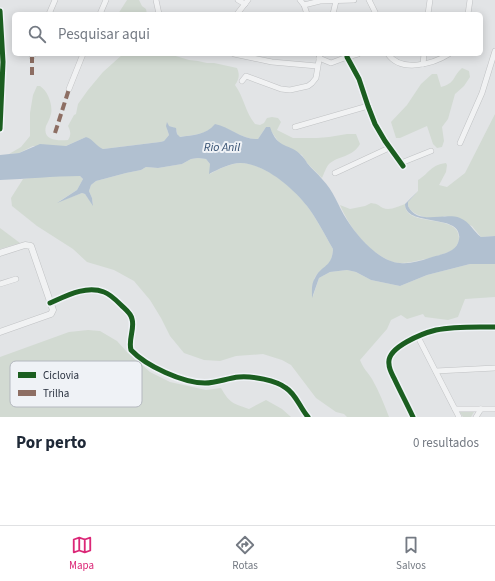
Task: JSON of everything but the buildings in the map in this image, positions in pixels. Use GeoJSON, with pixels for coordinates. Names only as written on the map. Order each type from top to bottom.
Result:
{"type":"FeatureCollection","features":[{"type":"Feature","properties":{"kind":"street"},"geometry":{"type":"LineString","coordinates":[[51,12],[55,0]]}},
{"type":"Feature","properties":{"kind":"street"},"geometry":{"type":"LineString","coordinates":[[101,12],[106,0]]}},
{"type":"Feature","properties":{"kind":"street"},"geometry":{"type":"LineString","coordinates":[[156,0],[159,12]]}},
{"type":"Feature","properties":{"kind":"street"},"geometry":{"type":"LineString","coordinates":[[238,0],[246,2],[238,12]]}},
{"type":"Feature","properties":{"kind":"street"},"geometry":{"type":"LineString","coordinates":[[300,0],[304,5],[306,12]]}},
{"type":"Feature","properties":{"kind":"street"},"geometry":{"type":"LineString","coordinates":[[304,5],[320,0],[354,0]]}},
{"type":"Feature","properties":{"kind":"street"},"geometry":{"type":"LineString","coordinates":[[369,0],[375,12]]}},
{"type":"Feature","properties":{"kind":"street"},"geometry":{"type":"LineString","coordinates":[[428,12],[430,0]]}},
{"type":"Feature","properties":{"kind":"street"},"geometry":{"type":"LineString","coordinates":[[468,12],[470,0]]}},
{"type":"Feature","properties":{"kind":"street"},"geometry":{"type":"LineString","coordinates":[[333,12],[336,1]]}},
{"type":"Feature","properties":{"kind":"street"},"geometry":{"type":"LineString","coordinates":[[0,11],[2,62],[0,128]]}},
{"type":"Feature","properties":{"kind":"street"},"geometry":{"type":"LineString","coordinates":[[460,143],[482,93],[495,50]]}},
{"type":"Feature","properties":{"kind":"street"},"geometry":{"type":"LineString","coordinates":[[69,89],[82,56]]}},
{"type":"Feature","properties":{"kind":"street"},"geometry":{"type":"LineString","coordinates":[[244,56],[272,62],[317,66]]}},
{"type":"Feature","properties":{"kind":"street"},"geometry":{"type":"LineString","coordinates":[[242,82],[245,77],[247,77],[290,90],[308,86],[316,78],[319,56],[331,63],[351,56]]}},
{"type":"Feature","properties":{"kind":"street"},"geometry":{"type":"LineString","coordinates":[[390,56],[399,64],[411,65],[423,64],[446,56]]}},
{"type":"Feature","properties":{"kind":"street"},"geometry":{"type":"LineString","coordinates":[[423,64],[424,56]]}},
{"type":"Feature","properties":{"kind":"street"},"geometry":{"type":"LineString","coordinates":[[347,57],[360,79],[375,124],[389,148],[402,164],[431,151]]}},
{"type":"Feature","properties":{"kind":"street"},"geometry":{"type":"LineString","coordinates":[[295,128],[368,106]]}},
{"type":"Feature","properties":{"kind":"street"},"geometry":{"type":"LineString","coordinates":[[336,173],[389,148]]}},
{"type":"Feature","properties":{"kind":"street"},"geometry":{"type":"LineString","coordinates":[[0,253],[29,245],[33,250],[53,310],[51,314],[0,332]]}},
{"type":"Feature","properties":{"kind":"street"},"geometry":{"type":"LineString","coordinates":[[0,257],[26,248],[33,250]]}},
{"type":"Feature","properties":{"kind":"street"},"geometry":{"type":"LineString","coordinates":[[0,284],[16,279]]}},
{"type":"Feature","properties":{"kind":"street"},"geometry":{"type":"LineString","coordinates":[[0,328],[48,311],[51,304],[68,295],[82,291],[103,292],[113,298],[132,317],[131,350],[152,366],[196,382],[216,382],[244,377],[279,383],[292,392],[301,409],[308,417]]}},
{"type":"Feature","properties":{"kind":"street"},"geometry":{"type":"LineString","coordinates":[[413,417],[389,364],[389,360],[394,351],[401,345],[436,330],[451,328],[495,327]]}},
{"type":"Feature","properties":{"kind":"street"},"geometry":{"type":"LineString","coordinates":[[418,337],[459,417]]}},
{"type":"Feature","properties":{"kind":"street"},"geometry":{"type":"LineString","coordinates":[[436,371],[495,368]]}},
{"type":"Feature","properties":{"kind":"street"},"geometry":{"type":"LineString","coordinates":[[455,409],[495,409]]}},
{"type":"Feature","properties":{"kind":"street"},"geometry":{"type":"LineString","coordinates":[[476,417],[481,409]]}},
{"type":"Feature","properties":{"kind":"shaded area"},"geometry":{"type":"Polygon","coordinates":[[[127,0],[139,0],[147,12],[119,12],[127,0]]]}},
{"type":"Feature","properties":{"kind":"shaded area"},"geometry":{"type":"Polygon","coordinates":[[[121,56],[176,56],[189,60],[237,68],[239,77],[235,85],[241,94],[249,115],[255,124],[260,125],[264,123],[267,118],[278,118],[281,122],[277,130],[293,138],[317,138],[356,134],[360,144],[353,152],[329,164],[322,178],[307,163],[302,155],[280,144],[271,131],[266,127],[258,139],[247,138],[226,128],[215,125],[203,133],[179,137],[177,131],[173,127],[168,126],[167,122],[169,135],[164,141],[160,142],[103,149],[98,147],[86,137],[66,146],[33,146],[19,153],[9,154],[21,147],[30,136],[30,113],[33,95],[37,86],[43,88],[51,103],[51,114],[46,126],[46,135],[56,140],[68,140],[70,137],[70,130],[68,126],[76,114],[78,104],[103,72],[121,56]]]}},
{"type":"Feature","properties":{"kind":"shaded area"},"geometry":{"type":"Polygon","coordinates":[[[462,68],[469,71],[470,77],[464,86],[455,94],[448,119],[442,127],[444,141],[442,147],[437,148],[433,144],[427,126],[400,138],[396,138],[391,122],[407,105],[421,84],[432,74],[437,74],[441,87],[449,84],[462,68]]]}},
{"type":"Feature","properties":{"kind":"shaded area"},"geometry":{"type":"Polygon","coordinates":[[[495,114],[495,236],[481,237],[472,226],[445,216],[430,218],[414,213],[408,206],[408,202],[418,191],[418,180],[433,167],[446,163],[446,172],[439,185],[447,187],[465,173],[495,114]]]}},
{"type":"Feature","properties":{"kind":"shaded area"},"geometry":{"type":"Polygon","coordinates":[[[191,159],[206,159],[210,164],[210,174],[233,164],[251,164],[278,178],[295,192],[307,206],[333,249],[330,261],[319,272],[314,280],[312,288],[313,296],[319,278],[330,272],[347,270],[356,272],[371,280],[400,286],[427,275],[470,264],[495,264],[495,297],[465,299],[458,317],[448,320],[425,317],[423,314],[407,319],[401,315],[391,320],[387,329],[360,360],[377,388],[389,417],[347,417],[344,414],[336,412],[316,398],[291,365],[282,360],[263,354],[236,356],[220,361],[204,360],[184,353],[170,336],[150,300],[134,281],[114,270],[87,262],[73,249],[37,226],[12,206],[11,198],[23,179],[42,176],[80,176],[83,179],[77,190],[58,202],[82,193],[85,194],[93,205],[89,191],[91,185],[96,181],[141,170],[146,167],[158,168],[182,164],[191,159]]]}},
{"type":"Feature","properties":{"kind":"shaded area"},"geometry":{"type":"Polygon","coordinates":[[[371,203],[377,204],[386,209],[405,204],[407,212],[413,216],[451,225],[457,230],[459,238],[458,244],[454,249],[444,254],[427,259],[404,263],[390,261],[366,245],[354,230],[340,205],[350,209],[365,206],[371,203]]]}},
{"type":"Feature","properties":{"kind":"shaded area"},"geometry":{"type":"Polygon","coordinates":[[[0,228],[20,243],[0,249],[0,228]]]}},
{"type":"Feature","properties":{"kind":"shaded area"},"geometry":{"type":"Polygon","coordinates":[[[88,330],[100,331],[117,341],[137,361],[10,361],[10,407],[142,407],[142,365],[150,372],[170,382],[206,390],[221,388],[232,402],[249,409],[266,400],[282,409],[291,417],[0,417],[0,357],[69,332],[88,330]]]}},
{"type":"Feature","properties":{"kind":"shaded area"},"geometry":{"type":"Polygon","coordinates":[[[459,411],[474,412],[471,417],[463,417],[459,411]]]}},
{"type":"Feature","properties":{"kind":"water","name":"Rio Anil"},"geometry":{"type":"Polygon","coordinates":[[[167,122],[169,126],[176,128],[177,134],[180,137],[203,132],[215,124],[247,138],[258,139],[266,127],[270,127],[277,140],[298,152],[326,184],[347,220],[369,247],[392,262],[415,262],[441,255],[453,249],[458,243],[459,233],[454,227],[446,223],[415,216],[408,212],[405,204],[418,191],[408,202],[408,206],[412,212],[425,217],[447,216],[460,218],[481,237],[495,236],[495,264],[470,264],[427,275],[400,286],[371,280],[356,272],[347,270],[330,272],[319,278],[312,298],[314,280],[317,274],[331,260],[333,249],[314,216],[301,199],[278,178],[269,172],[250,164],[237,163],[209,174],[210,164],[206,159],[198,158],[191,159],[182,164],[158,168],[146,167],[141,170],[96,181],[91,185],[89,191],[93,206],[85,194],[82,193],[57,203],[77,190],[83,179],[80,176],[0,180],[0,155],[19,153],[40,144],[66,146],[86,137],[91,139],[103,149],[160,142],[164,141],[169,135],[166,126],[167,122]]]}},
{"type":"Feature","properties":{"kind":"marked path"},"geometry":{"type":"LineString","coordinates":[[32,57],[32,75]]}},
{"type":"Feature","properties":{"kind":"marked path"},"geometry":{"type":"LineString","coordinates":[[55,133],[69,89]]}},
{"type":"Feature","properties":{"kind":"cycle path"},"geometry":{"type":"LineString","coordinates":[[0,11],[3,62],[0,129]]}},
{"type":"Feature","properties":{"kind":"cycle path"},"geometry":{"type":"LineString","coordinates":[[347,57],[359,79],[375,124],[403,166]]}},
{"type":"Feature","properties":{"kind":"cycle path"},"geometry":{"type":"LineString","coordinates":[[50,303],[76,292],[97,290],[106,293],[128,311],[133,323],[130,342],[131,350],[146,362],[176,377],[196,382],[209,383],[244,377],[264,379],[282,385],[293,394],[308,417]]}},
{"type":"Feature","properties":{"kind":"cycle path"},"geometry":{"type":"LineString","coordinates":[[413,417],[390,368],[390,358],[393,352],[407,342],[423,334],[436,330],[458,327],[495,327]]}}]}
